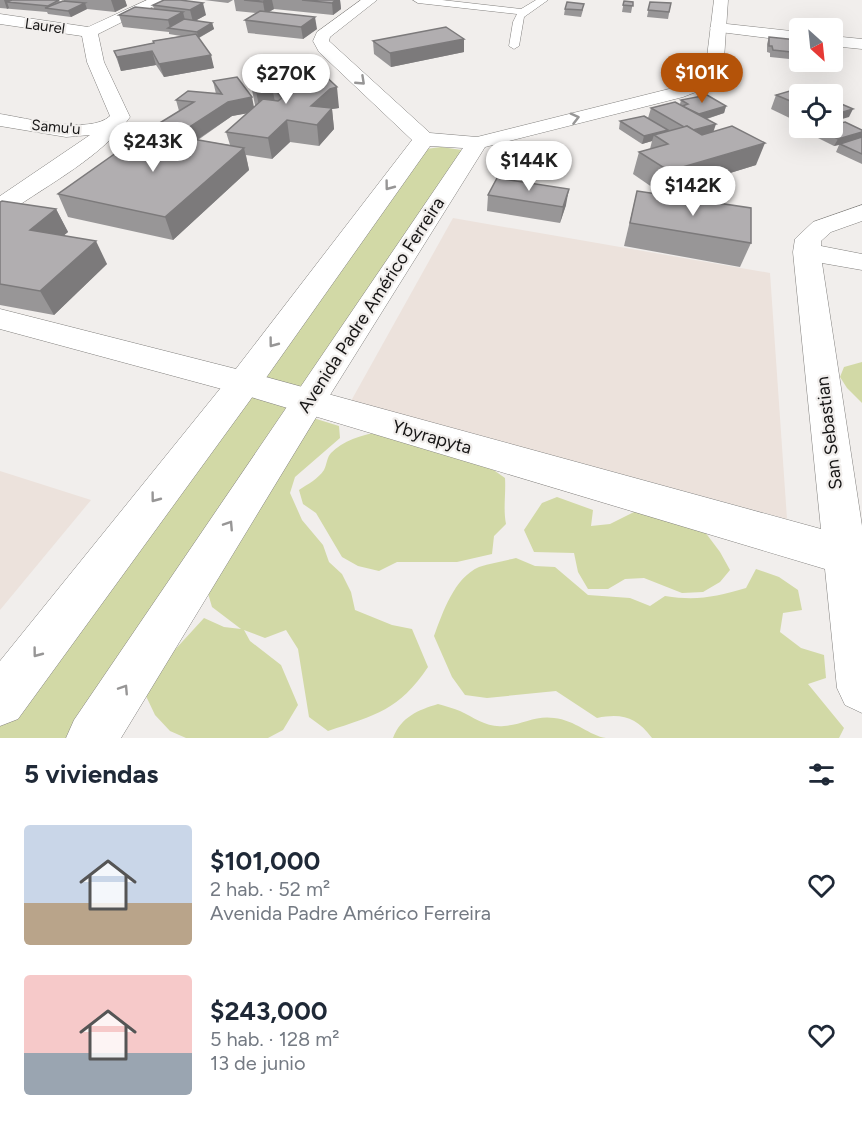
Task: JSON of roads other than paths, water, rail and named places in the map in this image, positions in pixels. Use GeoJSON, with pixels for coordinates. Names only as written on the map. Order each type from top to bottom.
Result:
{"type":"FeatureCollection","features":[{"type":"Feature","properties":{"kind":"street"},"geometry":{"type":"LineString","coordinates":[[0,207],[92,145],[113,127],[120,117],[92,50],[90,32],[159,0]]}},
{"type":"Feature","properties":{"kind":"street"},"geometry":{"type":"LineString","coordinates":[[370,0],[323,35],[321,41],[325,48],[424,139],[477,143],[676,93],[708,81],[714,74],[721,0]]}},
{"type":"Feature","properties":{"kind":"street","name":"Laurel"},"geometry":{"type":"LineString","coordinates":[[0,19],[90,32]]}},
{"type":"Feature","properties":{"kind":"street"},"geometry":{"type":"LineString","coordinates":[[718,28],[789,36]]}},
{"type":"Feature","properties":{"kind":"street"},"geometry":{"type":"LineString","coordinates":[[843,42],[862,44]]}},
{"type":"Feature","properties":{"kind":"street","name":"Samu'u"},"geometry":{"type":"LineString","coordinates":[[0,120],[66,131],[113,127]]}},
{"type":"Feature","properties":{"kind":"street"},"geometry":{"type":"LineString","coordinates":[[0,701],[244,382],[424,139]]}},
{"type":"Feature","properties":{"kind":"street","name":"Avenida Padre Américo Ferreira"},"geometry":{"type":"LineString","coordinates":[[92,738],[477,143]]}},
{"type":"Feature","properties":{"kind":"street"},"geometry":{"type":"LineString","coordinates":[[862,212],[822,227],[808,239],[807,252],[862,262]]}},
{"type":"Feature","properties":{"kind":"street","name":"San Sebastian"},"geometry":{"type":"LineString","coordinates":[[807,252],[853,557],[862,688]]}},
{"type":"Feature","properties":{"kind":"street","name":"Ybyrapyta"},"geometry":{"type":"LineString","coordinates":[[0,319],[244,382],[853,557]]}},
{"type":"Feature","properties":{"kind":"lane"},"geometry":{"type":"LineString","coordinates":[[418,0],[522,12]]}},
{"type":"Feature","properties":{"kind":"lane"},"geometry":{"type":"LineString","coordinates":[[514,46],[518,16],[543,0]]}}]}
